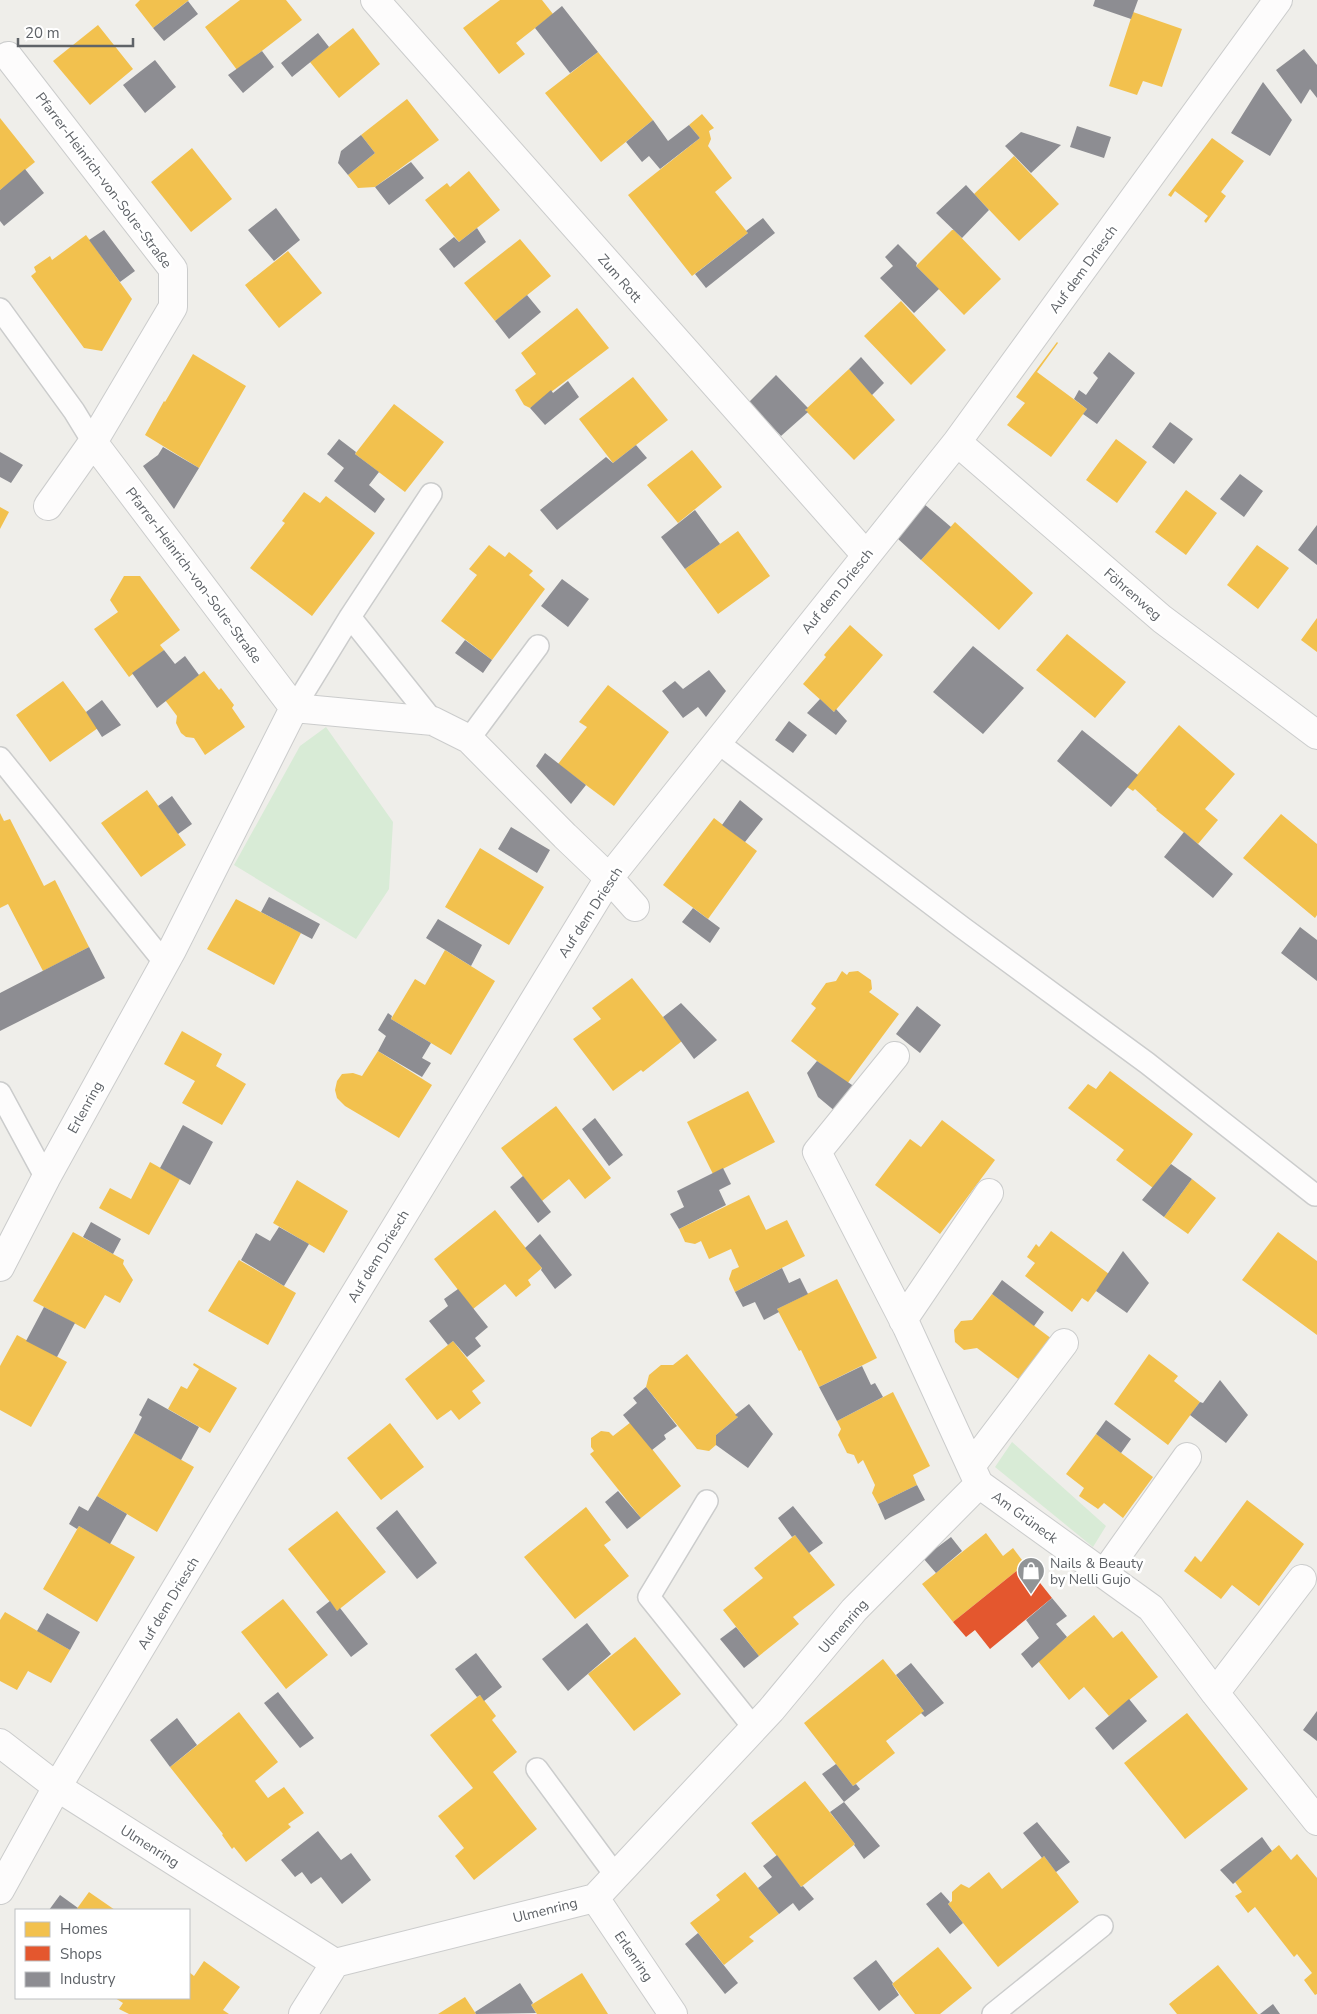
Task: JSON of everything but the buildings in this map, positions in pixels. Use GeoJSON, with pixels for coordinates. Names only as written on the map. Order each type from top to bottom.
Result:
{"type":"FeatureCollection","features":[{"type":"Feature","properties":{"kind":"street","name":"Zum Rott"},"geometry":{"type":"LineString","coordinates":[[375,0],[866,555]]}},
{"type":"Feature","properties":{"kind":"street","name":"Auf dem Driesch"},"geometry":{"type":"LineString","coordinates":[[0,1890],[57,1788],[218,1519],[609,878],[957,442],[1278,0]]}},
{"type":"Feature","properties":{"kind":"street","name":"Pfarrer-Heinrich-von-Solre-Straße"},"geometry":{"type":"LineString","coordinates":[[8,56],[173,269],[174,307],[93,442],[48,506]]}},
{"type":"Feature","properties":{"kind":"street","name":"Pfarrer-Heinrich-von-Solre-Straße"},"geometry":{"type":"LineString","coordinates":[[93,442],[294,708]]}},
{"type":"Feature","properties":{"kind":"street","name":"Föhrenweg"},"geometry":{"type":"LineString","coordinates":[[957,442],[1162,619],[1317,735]]}},
{"type":"Feature","properties":{"kind":"street"},"geometry":{"type":"LineString","coordinates":[[169,957],[294,708],[433,721],[469,739],[609,878],[635,907]]}},
{"type":"Feature","properties":{"kind":"street","name":"Erlenring"},"geometry":{"type":"LineString","coordinates":[[0,1267],[46,1178],[169,957]]}},
{"type":"Feature","properties":{"kind":"street","name":"Am Grüneck"},"geometry":{"type":"LineString","coordinates":[[895,1056],[817,1152],[903,1320],[975,1475],[1150,1608],[1316,1818]]}},
{"type":"Feature","properties":{"kind":"street"},"geometry":{"type":"LineString","coordinates":[[903,1320],[988,1193]]}},
{"type":"Feature","properties":{"kind":"street","name":"Ulmenring"},"geometry":{"type":"LineString","coordinates":[[0,1743],[57,1788],[336,1963],[595,1898],[754,1728],[854,1610],[975,1475],[1064,1343]]}},
{"type":"Feature","properties":{"kind":"street"},"geometry":{"type":"LineString","coordinates":[[1104,1574],[1187,1457]]}},
{"type":"Feature","properties":{"kind":"street"},"geometry":{"type":"LineString","coordinates":[[1216,1693],[1302,1579]]}},
{"type":"Feature","properties":{"kind":"street","name":"Erlenring"},"geometry":{"type":"LineString","coordinates":[[595,1898],[673,2014]]}},
{"type":"Feature","properties":{"kind":"street"},"geometry":{"type":"LineString","coordinates":[[303,2014],[336,1963]]}},
{"type":"Feature","properties":{"kind":"lane"},"geometry":{"type":"LineString","coordinates":[[0,309],[74,411],[93,442]]}},
{"type":"Feature","properties":{"kind":"lane"},"geometry":{"type":"LineString","coordinates":[[294,708],[350,617],[431,494]]}},
{"type":"Feature","properties":{"kind":"lane"},"geometry":{"type":"LineString","coordinates":[[350,617],[433,721]]}},
{"type":"Feature","properties":{"kind":"lane"},"geometry":{"type":"LineString","coordinates":[[469,739],[538,646]]}},
{"type":"Feature","properties":{"kind":"lane"},"geometry":{"type":"LineString","coordinates":[[717,742],[963,928],[1148,1063],[1316,1195]]}},
{"type":"Feature","properties":{"kind":"lane"},"geometry":{"type":"LineString","coordinates":[[0,758],[169,957]]}},
{"type":"Feature","properties":{"kind":"lane"},"geometry":{"type":"LineString","coordinates":[[0,1093],[46,1178]]}},
{"type":"Feature","properties":{"kind":"lane"},"geometry":{"type":"LineString","coordinates":[[707,1501],[649,1597],[754,1728]]}},
{"type":"Feature","properties":{"kind":"lane"},"geometry":{"type":"LineString","coordinates":[[537,1769],[616,1876]]}},
{"type":"Feature","properties":{"kind":"lane"},"geometry":{"type":"LineString","coordinates":[[994,2014],[1102,1926]]}},
{"type":"Feature","properties":{"kind":"green space"},"geometry":{"type":"Polygon","coordinates":[[[326,727],[393,822],[389,889],[356,939],[234,865],[300,746],[326,727]]]}},
{"type":"Feature","properties":{"kind":"green space"},"geometry":{"type":"Polygon","coordinates":[[[1012,1442],[1106,1526],[1093,1547],[995,1467],[1012,1442]]]}},
{"type":"Feature","properties":{"kind":"place","name":"Nails & Beauty by Nelli Gujo"},"geometry":{"type":"Point","coordinates":[1031,1595]}}]}
